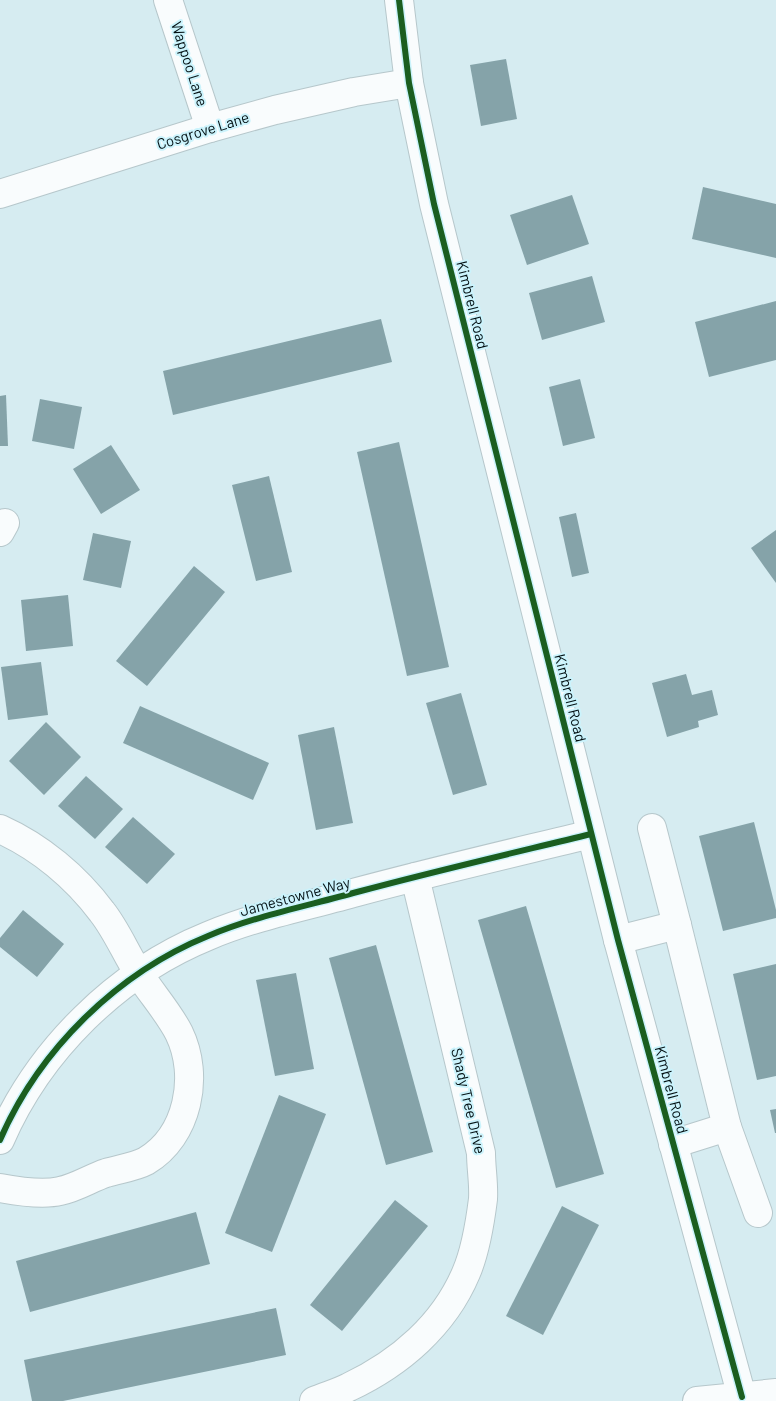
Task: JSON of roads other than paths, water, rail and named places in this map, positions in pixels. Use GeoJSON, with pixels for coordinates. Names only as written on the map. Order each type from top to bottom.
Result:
{"type":"FeatureCollection","features":[{"type":"Feature","properties":{"kind":"street","name":"Wappoo Lane"},"geometry":{"type":"LineString","coordinates":[[168,0],[210,128]]}},
{"type":"Feature","properties":{"kind":"street","name":"Kimbrell Road"},"geometry":{"type":"LineString","coordinates":[[399,0],[409,83],[434,204],[618,940],[742,1397]]}},
{"type":"Feature","properties":{"kind":"street","name":"Cosgrove Lane"},"geometry":{"type":"LineString","coordinates":[[0,194],[210,128],[274,110],[354,92],[409,83]]}},
{"type":"Feature","properties":{"kind":"street"},"geometry":{"type":"LineString","coordinates":[[652,828],[678,925],[727,1127],[758,1213]]}},
{"type":"Feature","properties":{"kind":"street"},"geometry":{"type":"LineString","coordinates":[[0,829],[40,852],[65,872],[103,913],[138,973],[179,1034],[188,1062],[188,1098],[180,1122],[166,1146],[145,1162],[103,1174],[60,1191],[18,1192],[0,1188]]}},
{"type":"Feature","properties":{"kind":"street","name":"Jamestowne Way"},"geometry":{"type":"LineString","coordinates":[[0,1140],[27,1089],[53,1053],[96,1006],[138,973],[193,942],[240,924],[455,866],[592,834]]}},
{"type":"Feature","properties":{"kind":"street","name":"Shady Tree Drive"},"geometry":{"type":"LineString","coordinates":[[314,1401],[349,1387],[384,1368],[418,1341],[444,1313],[467,1272],[477,1235],[483,1197],[481,1153],[415,877]]}},
{"type":"Feature","properties":{"kind":"street"},"geometry":{"type":"LineString","coordinates":[[618,940],[678,925]]}},
{"type":"Feature","properties":{"kind":"street"},"geometry":{"type":"LineString","coordinates":[[673,1144],[727,1127]]}},
{"type":"Feature","properties":{"kind":"street"},"geometry":{"type":"LineString","coordinates":[[698,1401],[776,1393]]}}]}
